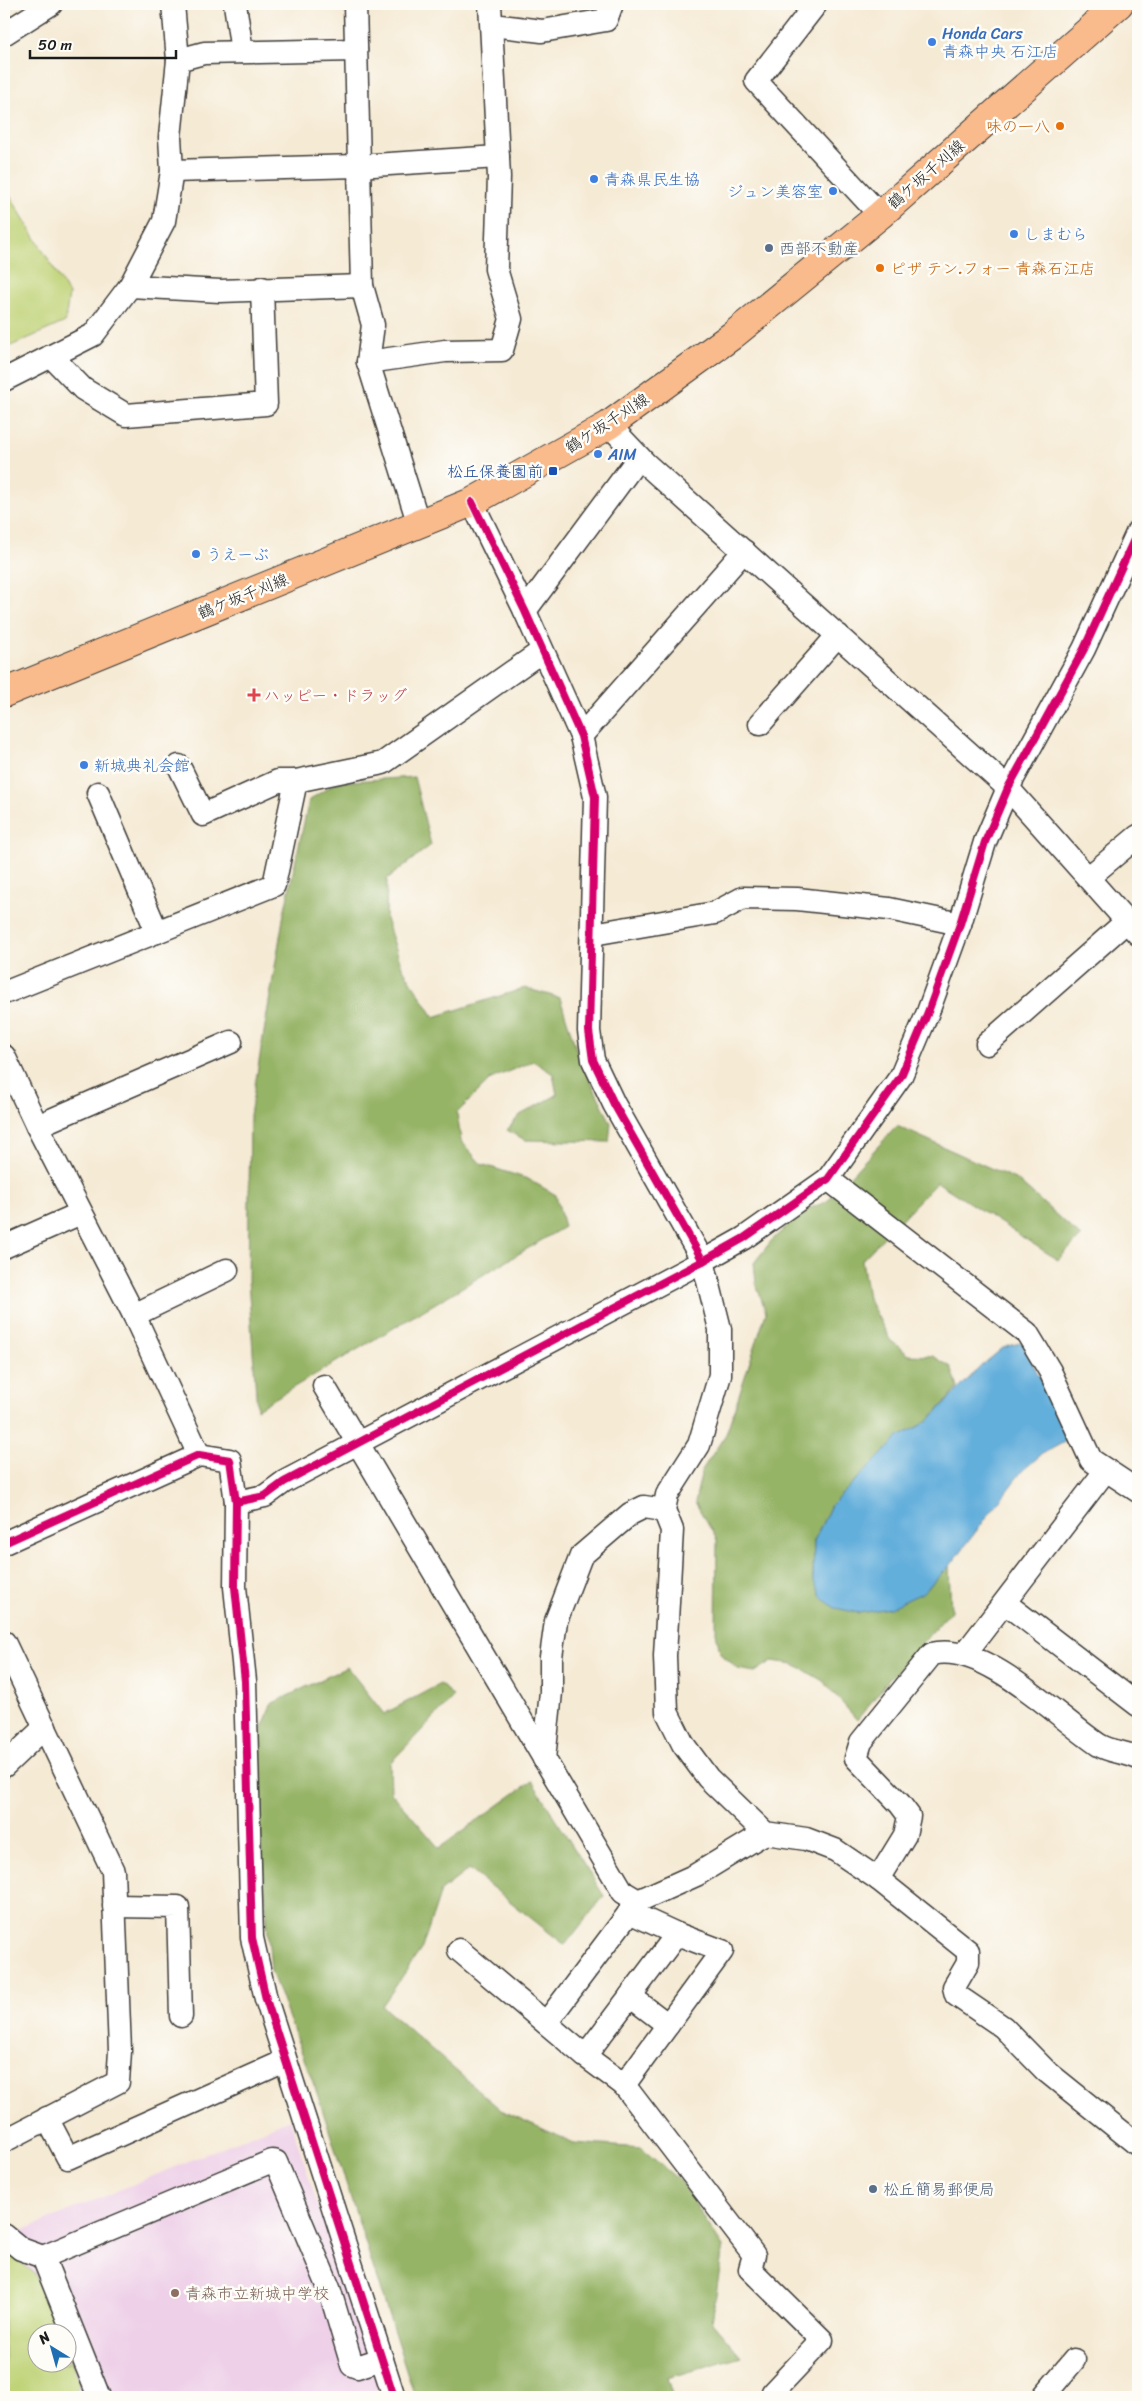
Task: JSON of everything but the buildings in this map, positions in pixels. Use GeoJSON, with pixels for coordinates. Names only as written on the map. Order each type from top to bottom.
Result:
{"type":"FeatureCollection","features":[{"type":"Feature","properties":{"kind":"main road","name":"鶴ケ坂千刈線"},"geometry":{"type":"LineString","coordinates":[[4,693],[472,502],[609,425],[733,335],[880,215],[1120,4]]}},
{"type":"Feature","properties":{"kind":"street"},"geometry":{"type":"LineString","coordinates":[[4,34],[52,4]]}},
{"type":"Feature","properties":{"kind":"street"},"geometry":{"type":"LineString","coordinates":[[4,380],[93,335],[130,286],[164,221],[172,171],[170,137],[178,60],[173,4]]}},
{"type":"Feature","properties":{"kind":"street"},"geometry":{"type":"LineString","coordinates":[[235,4],[242,52]]}},
{"type":"Feature","properties":{"kind":"street"},"geometry":{"type":"LineString","coordinates":[[354,4],[362,286],[373,324],[368,362],[419,525]]}},
{"type":"Feature","properties":{"kind":"street"},"geometry":{"type":"LineString","coordinates":[[368,362],[445,351],[502,350],[511,319],[496,269],[498,157],[491,15],[542,31],[606,20],[612,4]]}},
{"type":"Feature","properties":{"kind":"street"},"geometry":{"type":"LineString","coordinates":[[816,4],[756,82],[880,215]]}},
{"type":"Feature","properties":{"kind":"street"},"geometry":{"type":"LineString","coordinates":[[178,60],[204,53],[356,50]]}},
{"type":"Feature","properties":{"kind":"street"},"geometry":{"type":"LineString","coordinates":[[172,171],[358,166],[498,157]]}},
{"type":"Feature","properties":{"kind":"street"},"geometry":{"type":"LineString","coordinates":[[130,286],[220,291],[262,288],[362,286]]}},
{"type":"Feature","properties":{"kind":"street"},"geometry":{"type":"LineString","coordinates":[[51,356],[83,389],[126,415],[266,404],[262,288]]}},
{"type":"Feature","properties":{"kind":"street"},"geometry":{"type":"LineString","coordinates":[[609,425],[639,457],[1008,788],[1132,927],[988,1044]]}},
{"type":"Feature","properties":{"kind":"street"},"geometry":{"type":"LineString","coordinates":[[525,611],[639,457]]}},
{"type":"Feature","properties":{"kind":"street"},"geometry":{"type":"LineString","coordinates":[[472,502],[525,611],[581,736],[595,797],[589,1031],[593,1060],[614,1104],[703,1261],[720,1330],[720,1375],[699,1444],[667,1495],[664,1510],[672,1530],[665,1656],[667,1712],[684,1744],[708,1778],[765,1833],[806,1839],[835,1850],[878,1879],[968,1951],[970,1956],[968,1963],[954,1987],[956,1995],[1003,2027],[1046,2071],[1138,2145]]}},
{"type":"Feature","properties":{"kind":"street"},"geometry":{"type":"LineString","coordinates":[[236,1502],[265,1496],[284,1482],[703,1261],[744,1238],[828,1179],[901,1076],[928,1012],[960,924],[986,842],[1008,788],[1084,649],[1138,531]]}},
{"type":"Feature","properties":{"kind":"street"},"geometry":{"type":"LineString","coordinates":[[581,736],[744,551]]}},
{"type":"Feature","properties":{"kind":"street"},"geometry":{"type":"LineString","coordinates":[[760,724],[838,635]]}},
{"type":"Feature","properties":{"kind":"street"},"geometry":{"type":"LineString","coordinates":[[178,766],[203,815],[278,781],[296,781],[383,762],[542,651]]}},
{"type":"Feature","properties":{"kind":"street"},"geometry":{"type":"LineString","coordinates":[[4,993],[274,885],[296,781]]}},
{"type":"Feature","properties":{"kind":"street"},"geometry":{"type":"LineString","coordinates":[[98,793],[157,932]]}},
{"type":"Feature","properties":{"kind":"street"},"geometry":{"type":"LineString","coordinates":[[1089,877],[1138,836]]}},
{"type":"Feature","properties":{"kind":"street"},"geometry":{"type":"LineString","coordinates":[[592,934],[715,913],[742,898],[797,900],[889,909],[960,924]]}},
{"type":"Feature","properties":{"kind":"street"},"geometry":{"type":"LineString","coordinates":[[37,1126],[231,1042]]}},
{"type":"Feature","properties":{"kind":"street"},"geometry":{"type":"LineString","coordinates":[[4,1056],[37,1126],[134,1315],[199,1455]]}},
{"type":"Feature","properties":{"kind":"street"},"geometry":{"type":"LineString","coordinates":[[828,1179],[1027,1333],[1050,1372],[1091,1460],[1138,1491]]}},
{"type":"Feature","properties":{"kind":"street"},"geometry":{"type":"LineString","coordinates":[[4,1248],[81,1213]]}},
{"type":"Feature","properties":{"kind":"street"},"geometry":{"type":"LineString","coordinates":[[134,1315],[227,1270]]}},
{"type":"Feature","properties":{"kind":"street"},"geometry":{"type":"LineString","coordinates":[[324,1386],[623,1892],[634,1906],[677,1934],[722,1951],[624,2085]]}},
{"type":"Feature","properties":{"kind":"street"},"geometry":{"type":"LineString","coordinates":[[4,1543],[199,1455],[230,1460],[236,1502],[235,1587],[245,1681],[252,1938],[266,1999],[285,2061],[394,2397]]}},
{"type":"Feature","properties":{"kind":"street"},"geometry":{"type":"LineString","coordinates":[[964,1655],[1106,1470]]}},
{"type":"Feature","properties":{"kind":"street"},"geometry":{"type":"LineString","coordinates":[[544,1758],[551,1692],[551,1657],[556,1621],[581,1556],[630,1514],[644,1507],[664,1510]]}},
{"type":"Feature","properties":{"kind":"street"},"geometry":{"type":"LineString","coordinates":[[1005,1603],[1138,1705]]}},
{"type":"Feature","properties":{"kind":"street"},"geometry":{"type":"LineString","coordinates":[[4,1642],[113,1871],[120,2051],[118,2082],[4,2141]]}},
{"type":"Feature","properties":{"kind":"street"},"geometry":{"type":"LineString","coordinates":[[878,1879],[905,1835],[909,1816],[856,1758],[861,1742],[932,1654],[944,1651],[964,1655],[998,1670],[1101,1746],[1138,1758]]}},
{"type":"Feature","properties":{"kind":"street"},"geometry":{"type":"LineString","coordinates":[[4,1766],[45,1727]]}},
{"type":"Feature","properties":{"kind":"street"},"geometry":{"type":"LineString","coordinates":[[546,2023],[634,1906],[696,1875],[765,1833]]}},
{"type":"Feature","properties":{"kind":"street"},"geometry":{"type":"LineString","coordinates":[[114,1906],[178,1906],[181,2016]]}},
{"type":"Feature","properties":{"kind":"street"},"geometry":{"type":"LineString","coordinates":[[585,2056],[677,1934]]}},
{"type":"Feature","properties":{"kind":"street"},"geometry":{"type":"LineString","coordinates":[[459,1950],[585,2056],[624,2085],[754,2255],[750,2269],[822,2340],[774,2392],[775,2397]]}},
{"type":"Feature","properties":{"kind":"street"},"geometry":{"type":"LineString","coordinates":[[630,1996],[668,2025]]}},
{"type":"Feature","properties":{"kind":"street"},"geometry":{"type":"LineString","coordinates":[[47,2118],[68,2158],[285,2061]]}},
{"type":"Feature","properties":{"kind":"street"},"geometry":{"type":"LineString","coordinates":[[4,2235],[21,2249],[43,2257],[272,2161],[276,2162],[329,2288],[352,2365],[357,2367],[382,2359]]}},
{"type":"Feature","properties":{"kind":"street"},"geometry":{"type":"LineString","coordinates":[[43,2257],[92,2393]]}},
{"type":"Feature","properties":{"kind":"street"},"geometry":{"type":"LineString","coordinates":[[1043,2397],[1074,2360]]}},
{"type":"Feature","properties":{"kind":"shaded area","name":"青森市立新城中学校"},"geometry":{"type":"Polygon","coordinates":[[[290,2119],[333,2253],[378,2381],[378,2389],[358,2397],[4,2397],[4,2224],[14,2234],[290,2119]]]}},
{"type":"Feature","properties":{"kind":"green space"},"geometry":{"type":"Polygon","coordinates":[[[4,186],[69,294],[65,322],[4,349],[4,186]]]}},
{"type":"Feature","properties":{"kind":"green space"},"geometry":{"type":"Polygon","coordinates":[[[414,777],[431,845],[387,879],[386,919],[402,967],[434,1017],[525,988],[560,998],[578,1055],[611,1123],[609,1142],[525,1140],[507,1130],[520,1115],[557,1095],[553,1074],[533,1061],[491,1079],[457,1113],[461,1141],[481,1164],[528,1179],[556,1195],[564,1227],[257,1409],[248,1280],[250,1115],[284,913],[309,800],[337,782],[414,777]]]}},
{"type":"Feature","properties":{"kind":"green space"},"geometry":{"type":"Polygon","coordinates":[[[897,1126],[1017,1180],[1081,1237],[1058,1260],[937,1182],[862,1260],[868,1298],[890,1340],[909,1355],[933,1356],[951,1367],[958,1388],[928,1421],[899,1437],[831,1505],[814,1541],[813,1580],[922,1593],[949,1567],[951,1611],[892,1676],[857,1720],[823,1681],[794,1664],[772,1661],[755,1672],[738,1669],[720,1653],[716,1632],[717,1540],[695,1502],[702,1470],[726,1434],[766,1313],[756,1283],[754,1263],[772,1240],[805,1210],[826,1202],[897,1126]]]}},
{"type":"Feature","properties":{"kind":"green space"},"geometry":{"type":"Polygon","coordinates":[[[347,1667],[384,1714],[440,1684],[454,1697],[390,1763],[391,1792],[439,1848],[532,1781],[604,1896],[565,1945],[469,1869],[441,1891],[422,1948],[382,2006],[501,2110],[574,2143],[641,2148],[680,2181],[723,2247],[712,2322],[741,2356],[667,2378],[673,2397],[415,2397],[317,2093],[271,1971],[254,1754],[271,1704],[347,1667]]]}},
{"type":"Feature","properties":{"kind":"green space"},"geometry":{"type":"Polygon","coordinates":[[[4,2248],[35,2274],[56,2324],[28,2324],[28,2374],[76,2374],[80,2384],[69,2397],[4,2397],[4,2248]]]}},
{"type":"Feature","properties":{"kind":"water"},"geometry":{"type":"Polygon","coordinates":[[[1022,1342],[1070,1439],[1042,1454],[1022,1471],[949,1567],[922,1593],[890,1608],[859,1613],[835,1608],[822,1598],[813,1580],[814,1541],[831,1505],[899,1437],[928,1421],[981,1366],[1003,1348],[1022,1342]]]}},
{"type":"Feature","properties":{"kind":"cycle path"},"geometry":{"type":"LineString","coordinates":[[472,502],[525,611],[581,736],[595,797],[589,1031],[593,1060],[614,1104],[703,1261]]}},
{"type":"Feature","properties":{"kind":"cycle path"},"geometry":{"type":"LineString","coordinates":[[236,1502],[265,1496],[284,1482],[703,1261],[744,1238],[828,1179],[901,1076],[928,1012],[960,924],[985,842],[1008,788],[1084,649],[1138,531]]}},
{"type":"Feature","properties":{"kind":"cycle path"},"geometry":{"type":"LineString","coordinates":[[4,1543],[199,1455],[230,1460],[236,1502],[235,1587],[245,1681],[252,1938],[266,1999],[394,2397]]}},
{"type":"Feature","properties":{"kind":"place","name":"Honda Cars 青森中央 石江店"},"geometry":{"type":"Point","coordinates":[932,42]}},
{"type":"Feature","properties":{"kind":"place","name":"味の一八"},"geometry":{"type":"Point","coordinates":[1060,126]}},
{"type":"Feature","properties":{"kind":"place","name":"青森県民生協"},"geometry":{"type":"Point","coordinates":[594,179]}},
{"type":"Feature","properties":{"kind":"place","name":"ジュン美容室"},"geometry":{"type":"Point","coordinates":[833,191]}},
{"type":"Feature","properties":{"kind":"place","name":"しまむら"},"geometry":{"type":"Point","coordinates":[1014,234]}},
{"type":"Feature","properties":{"kind":"place","name":"西部不動産"},"geometry":{"type":"Point","coordinates":[769,248]}},
{"type":"Feature","properties":{"kind":"place","name":"ピザ テン.フォー 青森石江店"},"geometry":{"type":"Point","coordinates":[880,268]}},
{"type":"Feature","properties":{"kind":"place","name":"AIM"},"geometry":{"type":"Point","coordinates":[598,454]}},
{"type":"Feature","properties":{"kind":"place","name":"松丘保養園前"},"geometry":{"type":"Point","coordinates":[553,471]}},
{"type":"Feature","properties":{"kind":"place","name":"うえーぶ"},"geometry":{"type":"Point","coordinates":[196,554]}},
{"type":"Feature","properties":{"kind":"place","name":"ハッピー・ドラッグ"},"geometry":{"type":"Point","coordinates":[254,695]}},
{"type":"Feature","properties":{"kind":"place","name":"新城典礼会館"},"geometry":{"type":"Point","coordinates":[84,765]}},
{"type":"Feature","properties":{"kind":"place","name":"松丘簡易郵便局"},"geometry":{"type":"Point","coordinates":[873,2189]}},
{"type":"Feature","properties":{"kind":"place","name":"青森市立新城中学校"},"geometry":{"type":"Point","coordinates":[175,2293]}}]}
